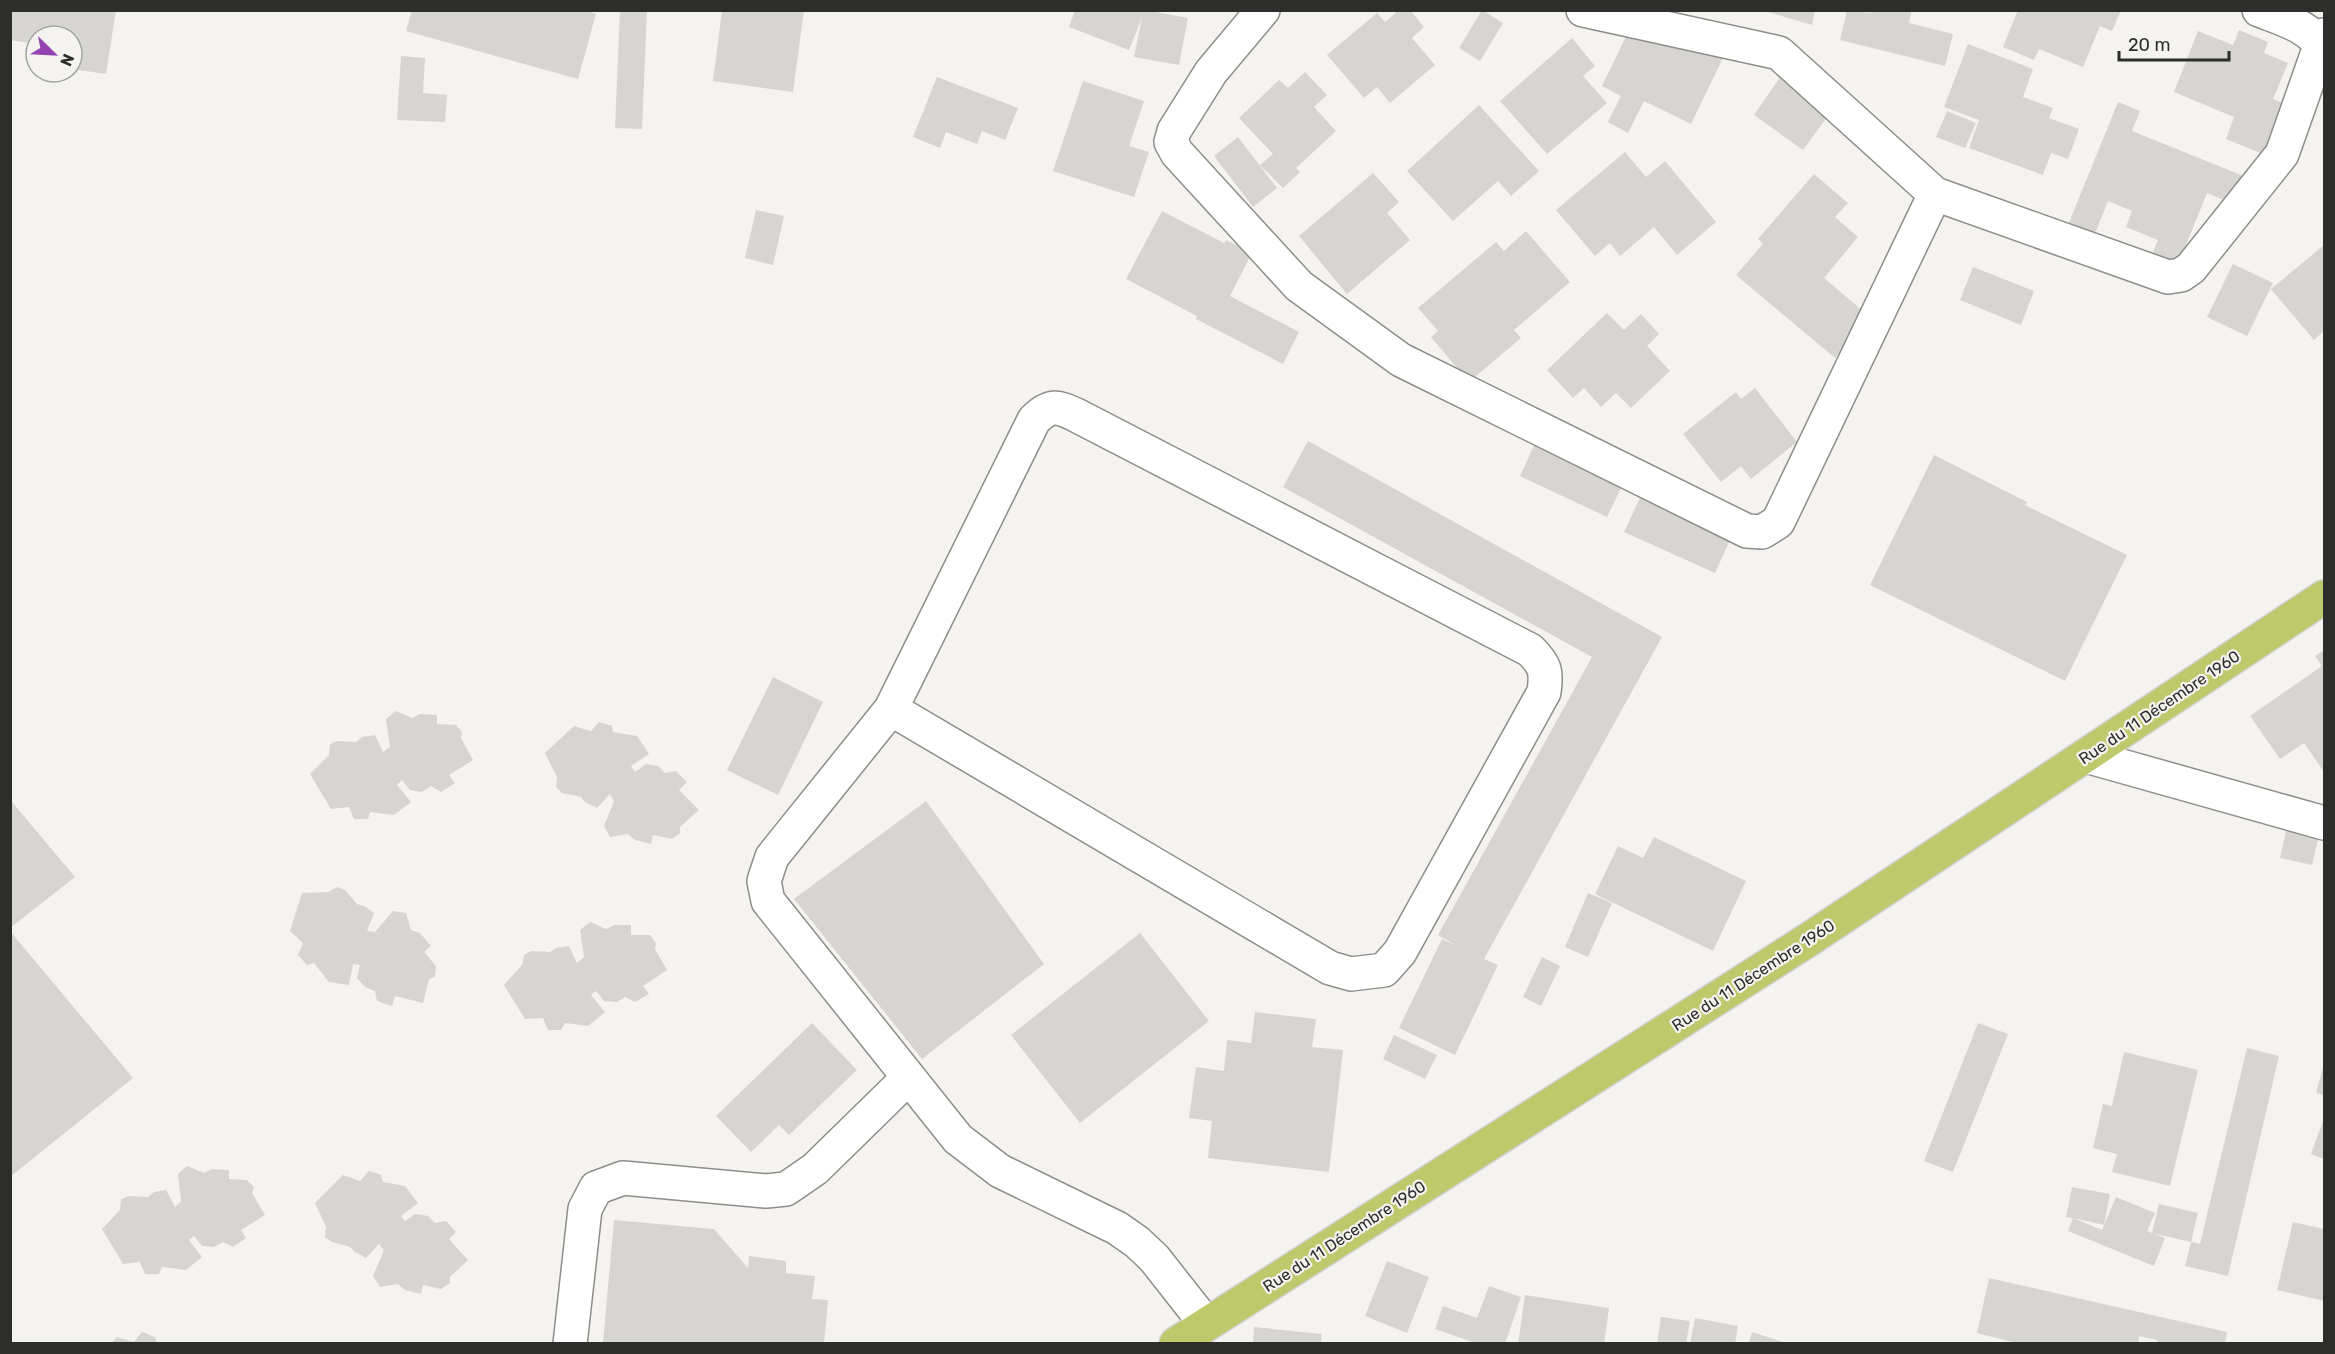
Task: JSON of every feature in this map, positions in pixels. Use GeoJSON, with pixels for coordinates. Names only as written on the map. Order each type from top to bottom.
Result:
{"type":"FeatureCollection","features":[{"type":"Feature","properties":{"kind":"main road","name":"Rue du 11 Décembre 1960"},"geometry":{"type":"LineString","coordinates":[[1176,1344],[1808,940],[2325,597]]}},
{"type":"Feature","properties":{"kind":"street"},"geometry":{"type":"LineString","coordinates":[[1263,10],[1210,72],[1174,131],[1171,142],[1177,153],[1299,286],[1401,360],[1747,531],[1762,532],[1778,522],[1935,194]]}},
{"type":"Feature","properties":{"kind":"street"},"geometry":{"type":"LineString","coordinates":[[1583,10],[1779,53],[1935,194],[2168,277],[2181,275],[2191,268],[2282,154],[2323,44],[2297,26],[2259,10]]}},
{"type":"Feature","properties":{"kind":"street"},"geometry":{"type":"LineString","coordinates":[[891,709],[1330,968],[1350,974],[1384,970],[1400,952],[1544,692],[1546,675],[1541,662],[1530,650],[1059,408],[1046,409],[1034,420],[891,709],[772,857],[764,881],[768,901],[958,1139],[1000,1172],[1118,1228],[1137,1242],[1154,1258],[1206,1324]]}},
{"type":"Feature","properties":{"kind":"street"},"geometry":{"type":"LineString","coordinates":[[2086,756],[2325,823]]}},
{"type":"Feature","properties":{"kind":"street"},"geometry":{"type":"LineString","coordinates":[[570,1344],[585,1209],[596,1188],[623,1178],[766,1191],[786,1189],[815,1169],[908,1077]]}},
{"type":"Feature","properties":{"kind":"building"},"geometry":{"type":"Polygon","coordinates":[[[10,10],[116,10],[106,74],[84,71],[84,24],[24,24],[24,42],[10,40],[10,10]]]}},
{"type":"Feature","properties":{"kind":"building"},"geometry":{"type":"Polygon","coordinates":[[[412,10],[585,10],[596,14],[578,79],[406,31],[412,10]]]}},
{"type":"Feature","properties":{"kind":"building"},"geometry":{"type":"Polygon","coordinates":[[[620,10],[647,10],[642,129],[615,128],[620,10]]]}},
{"type":"Feature","properties":{"kind":"building"},"geometry":{"type":"Polygon","coordinates":[[[722,10],[804,10],[793,92],[713,81],[722,10]]]}},
{"type":"Feature","properties":{"kind":"building"},"geometry":{"type":"Polygon","coordinates":[[[1075,10],[1145,10],[1188,18],[1179,65],[1134,57],[1142,18],[1129,50],[1069,27],[1075,10]]]}},
{"type":"Feature","properties":{"kind":"building"},"geometry":{"type":"Polygon","coordinates":[[[1399,10],[1410,10],[1424,27],[1412,38],[1435,65],[1390,103],[1377,87],[1364,98],[1327,55],[1377,13],[1385,22],[1399,10]]]}},
{"type":"Feature","properties":{"kind":"building"},"geometry":{"type":"Polygon","coordinates":[[[1482,10],[1503,23],[1480,61],[1459,48],[1482,10]]]}},
{"type":"Feature","properties":{"kind":"building"},"geometry":{"type":"Polygon","coordinates":[[[1761,10],[1815,10],[1812,25],[1761,10]]]}},
{"type":"Feature","properties":{"kind":"building"},"geometry":{"type":"Polygon","coordinates":[[[1847,10],[1871,13],[1872,10],[1912,10],[1909,23],[1953,34],[1945,66],[1840,40],[1847,10]]]}},
{"type":"Feature","properties":{"kind":"building"},"geometry":{"type":"Polygon","coordinates":[[[2018,10],[2121,10],[2112,31],[2100,26],[2083,67],[2039,49],[2034,60],[2003,47],[2018,10]]]}},
{"type":"Feature","properties":{"kind":"building"},"geometry":{"type":"Polygon","coordinates":[[[1636,16],[1723,58],[1691,124],[1644,101],[1628,133],[1608,122],[1621,96],[1602,86],[1636,16]]]}},
{"type":"Feature","properties":{"kind":"building"},"geometry":{"type":"Polygon","coordinates":[[[2239,30],[2268,42],[2264,53],[2288,63],[2273,99],[2290,106],[2270,157],[2226,139],[2234,117],[2174,92],[2198,31],[2233,45],[2239,30]]]}},
{"type":"Feature","properties":{"kind":"building"},"geometry":{"type":"Polygon","coordinates":[[[1572,38],[1595,66],[1583,76],[1607,103],[1547,154],[1500,101],[1572,38]]]}},
{"type":"Feature","properties":{"kind":"building"},"geometry":{"type":"Polygon","coordinates":[[[1968,44],[2033,69],[2023,97],[2053,108],[2049,118],[2079,129],[2068,159],[2051,153],[2043,175],[1969,148],[1979,120],[1944,107],[1968,44]]]}},
{"type":"Feature","properties":{"kind":"building"},"geometry":{"type":"Polygon","coordinates":[[[401,56],[425,58],[423,93],[447,95],[445,122],[397,120],[401,56]]]}},
{"type":"Feature","properties":{"kind":"building"},"geometry":{"type":"Polygon","coordinates":[[[1305,72],[1327,95],[1314,107],[1336,131],[1296,168],[1300,172],[1283,188],[1260,165],[1273,154],[1239,118],[1279,80],[1288,88],[1305,72]]]}},
{"type":"Feature","properties":{"kind":"building"},"geometry":{"type":"Polygon","coordinates":[[[1783,73],[1833,109],[1803,150],[1754,115],[1783,73]]]}},
{"type":"Feature","properties":{"kind":"building"},"geometry":{"type":"Polygon","coordinates":[[[937,77],[1018,108],[1005,140],[982,131],[977,144],[946,132],[940,148],[913,137],[937,77]]]}},
{"type":"Feature","properties":{"kind":"building"},"geometry":{"type":"Polygon","coordinates":[[[1083,81],[1144,101],[1129,146],[1149,152],[1134,197],[1053,171],[1083,81]]]}},
{"type":"Feature","properties":{"kind":"building"},"geometry":{"type":"Polygon","coordinates":[[[2118,102],[2140,111],[2132,131],[2251,179],[2241,207],[2207,193],[2178,265],[2152,255],[2158,240],[2126,227],[2132,211],[2108,201],[2092,241],[2066,230],[2118,102]]]}},
{"type":"Feature","properties":{"kind":"building"},"geometry":{"type":"Polygon","coordinates":[[[1479,105],[1539,171],[1511,196],[1498,181],[1453,221],[1407,171],[1479,105]]]}},
{"type":"Feature","properties":{"kind":"building"},"geometry":{"type":"Polygon","coordinates":[[[1947,111],[1976,123],[1965,148],[1936,137],[1947,111]]]}},
{"type":"Feature","properties":{"kind":"building"},"geometry":{"type":"Polygon","coordinates":[[[1238,137],[1277,188],[1253,207],[1214,156],[1238,137]]]}},
{"type":"Feature","properties":{"kind":"building"},"geometry":{"type":"Polygon","coordinates":[[[1625,152],[1646,177],[1665,161],[1716,222],[1677,255],[1654,227],[1620,256],[1610,243],[1595,256],[1556,210],[1625,152]]]}},
{"type":"Feature","properties":{"kind":"building"},"geometry":{"type":"Polygon","coordinates":[[[1373,173],[1399,202],[1387,213],[1410,240],[1347,294],[1299,236],[1373,173]]]}},
{"type":"Feature","properties":{"kind":"building"},"geometry":{"type":"Polygon","coordinates":[[[1814,174],[1848,203],[1835,217],[1858,237],[1824,278],[1870,317],[1835,358],[1736,275],[1763,244],[1758,239],[1814,174]]]}},
{"type":"Feature","properties":{"kind":"building"},"geometry":{"type":"Polygon","coordinates":[[[756,210],[784,216],[773,265],[745,258],[756,210]]]}},
{"type":"Feature","properties":{"kind":"building"},"geometry":{"type":"Polygon","coordinates":[[[1162,211],[1224,243],[1226,240],[1252,253],[1230,296],[1299,332],[1283,364],[1196,319],[1197,316],[1126,279],[1162,211]]]}},
{"type":"Feature","properties":{"kind":"building"},"geometry":{"type":"Polygon","coordinates":[[[1526,231],[1570,282],[1514,330],[1521,338],[1469,382],[1431,337],[1438,331],[1418,308],[1496,242],[1504,251],[1526,231]]]}},
{"type":"Feature","properties":{"kind":"building"},"geometry":{"type":"Polygon","coordinates":[[[2324,245],[2324,331],[2314,340],[2271,289],[2324,245]]]}},
{"type":"Feature","properties":{"kind":"building"},"geometry":{"type":"Polygon","coordinates":[[[2233,264],[2273,283],[2247,336],[2207,317],[2233,264]]]}},
{"type":"Feature","properties":{"kind":"building"},"geometry":{"type":"Polygon","coordinates":[[[1973,267],[2034,291],[2021,325],[1960,300],[1973,267]]]}},
{"type":"Feature","properties":{"kind":"building"},"geometry":{"type":"Polygon","coordinates":[[[1607,313],[1624,330],[1641,314],[1659,334],[1647,346],[1670,371],[1631,408],[1616,393],[1601,407],[1584,388],[1573,398],[1547,370],[1607,313]]]}},
{"type":"Feature","properties":{"kind":"building"},"geometry":{"type":"Polygon","coordinates":[[[1755,388],[1797,442],[1751,479],[1741,466],[1721,482],[1683,434],[1736,392],[1741,399],[1755,388]]]}},
{"type":"Feature","properties":{"kind":"building"},"geometry":{"type":"Polygon","coordinates":[[[1538,437],[1626,478],[1607,517],[1520,476],[1538,437]]]}},
{"type":"Feature","properties":{"kind":"building"},"geometry":{"type":"Polygon","coordinates":[[[1308,441],[1662,637],[1484,959],[1498,965],[1455,1055],[1399,1028],[1442,939],[1457,946],[1438,935],[1592,657],[1283,487],[1308,441]]]}},
{"type":"Feature","properties":{"kind":"building"},"geometry":{"type":"Polygon","coordinates":[[[1934,455],[2027,502],[2025,505],[2127,555],[2065,681],[1870,585],[1934,455]]]}},
{"type":"Feature","properties":{"kind":"building"},"geometry":{"type":"Polygon","coordinates":[[[1645,487],[1735,529],[1715,573],[1624,532],[1645,487]]]}},
{"type":"Feature","properties":{"kind":"building"},"geometry":{"type":"Polygon","coordinates":[[[2324,650],[2324,772],[2304,743],[2280,759],[2250,716],[2322,666],[2315,656],[2324,650]]]}},
{"type":"Feature","properties":{"kind":"building"},"geometry":{"type":"Polygon","coordinates":[[[773,677],[823,702],[778,795],[727,770],[773,677]]]}},
{"type":"Feature","properties":{"kind":"building"},"geometry":{"type":"Polygon","coordinates":[[[396,711],[412,718],[420,714],[437,715],[437,724],[456,725],[462,732],[461,738],[473,760],[449,775],[455,783],[441,792],[431,786],[422,792],[410,790],[402,780],[397,785],[411,802],[394,815],[370,812],[368,819],[354,819],[349,807],[331,809],[310,774],[329,755],[330,744],[337,741],[356,742],[362,737],[375,735],[383,752],[390,747],[386,719],[396,711]]]}},
{"type":"Feature","properties":{"kind":"building"},"geometry":{"type":"Polygon","coordinates":[[[599,722],[612,726],[613,732],[637,736],[649,754],[631,766],[635,772],[646,764],[658,766],[665,773],[676,771],[687,782],[679,790],[699,810],[680,827],[680,833],[672,839],[653,835],[651,844],[635,840],[628,834],[610,837],[604,826],[614,801],[610,794],[597,808],[585,802],[581,797],[562,793],[556,787],[557,777],[545,753],[574,726],[591,731],[599,722]]]}},
{"type":"Feature","properties":{"kind":"building"},"geometry":{"type":"Polygon","coordinates":[[[926,801],[1044,964],[922,1059],[794,899],[926,801]]]}},
{"type":"Feature","properties":{"kind":"building"},"geometry":{"type":"Polygon","coordinates":[[[12,802],[75,877],[10,928],[10,803],[12,802]]]}},
{"type":"Feature","properties":{"kind":"building"},"geometry":{"type":"Polygon","coordinates":[[[2287,827],[2319,835],[2312,865],[2280,858],[2287,827]]]}},
{"type":"Feature","properties":{"kind":"building"},"geometry":{"type":"Polygon","coordinates":[[[1654,837],[1746,881],[1713,951],[1595,894],[1618,846],[1643,858],[1654,837]]]}},
{"type":"Feature","properties":{"kind":"building"},"geometry":{"type":"Polygon","coordinates":[[[337,887],[345,890],[357,904],[374,913],[367,931],[375,932],[393,911],[406,913],[411,930],[420,933],[431,946],[424,952],[436,966],[435,977],[429,979],[423,1003],[395,996],[392,1006],[377,1001],[375,991],[365,987],[357,978],[360,965],[353,964],[349,985],[329,982],[314,963],[307,965],[298,955],[303,943],[290,931],[302,893],[328,892],[337,887]]]}},
{"type":"Feature","properties":{"kind":"building"},"geometry":{"type":"Polygon","coordinates":[[[1588,893],[1612,903],[1588,957],[1565,947],[1588,893]]]}},
{"type":"Feature","properties":{"kind":"building"},"geometry":{"type":"Polygon","coordinates":[[[590,922],[606,929],[614,925],[631,925],[631,935],[650,935],[656,943],[655,949],[667,970],[643,986],[649,994],[635,1002],[625,997],[617,1002],[604,1001],[596,991],[591,995],[605,1012],[588,1026],[565,1023],[561,1030],[548,1030],[543,1018],[525,1019],[504,985],[522,965],[524,955],[531,951],[550,952],[556,948],[569,946],[577,963],[584,957],[580,930],[590,922]]]}},
{"type":"Feature","properties":{"kind":"building"},"geometry":{"type":"Polygon","coordinates":[[[10,931],[133,1078],[10,1177],[10,931]]]}},
{"type":"Feature","properties":{"kind":"building"},"geometry":{"type":"Polygon","coordinates":[[[1140,933],[1209,1021],[1080,1123],[1011,1035],[1140,933]]]}},
{"type":"Feature","properties":{"kind":"building"},"geometry":{"type":"Polygon","coordinates":[[[1542,957],[1560,966],[1541,1006],[1523,997],[1542,957]]]}},
{"type":"Feature","properties":{"kind":"building"},"geometry":{"type":"Polygon","coordinates":[[[1255,1012],[1316,1019],[1312,1047],[1343,1050],[1329,1172],[1208,1158],[1212,1121],[1189,1118],[1196,1067],[1224,1071],[1227,1040],[1251,1043],[1255,1012]]]}},
{"type":"Feature","properties":{"kind":"building"},"geometry":{"type":"Polygon","coordinates":[[[812,1023],[857,1070],[789,1135],[779,1125],[751,1152],[716,1116],[812,1023]]]}},
{"type":"Feature","properties":{"kind":"building"},"geometry":{"type":"Polygon","coordinates":[[[1978,1023],[2008,1034],[1953,1172],[1924,1161],[1978,1023]]]}},
{"type":"Feature","properties":{"kind":"building"},"geometry":{"type":"Polygon","coordinates":[[[1394,1035],[1437,1055],[1425,1079],[1383,1059],[1394,1035]]]}},
{"type":"Feature","properties":{"kind":"building"},"geometry":{"type":"Polygon","coordinates":[[[2247,1048],[2279,1056],[2228,1276],[2185,1266],[2191,1242],[2200,1244],[2247,1048]]]}},
{"type":"Feature","properties":{"kind":"building"},"geometry":{"type":"Polygon","coordinates":[[[2124,1052],[2198,1070],[2170,1186],[2112,1172],[2117,1154],[2093,1148],[2103,1104],[2112,1106],[2124,1052]]]}},
{"type":"Feature","properties":{"kind":"building"},"geometry":{"type":"Polygon","coordinates":[[[2324,1063],[2324,1095],[2316,1093],[2324,1063]]]}},
{"type":"Feature","properties":{"kind":"building"},"geometry":{"type":"Polygon","coordinates":[[[2324,1118],[2324,1159],[2311,1154],[2324,1118]]]}},
{"type":"Feature","properties":{"kind":"building"},"geometry":{"type":"Polygon","coordinates":[[[187,1166],[204,1173],[212,1169],[229,1170],[229,1179],[247,1180],[254,1187],[252,1193],[265,1215],[241,1230],[246,1238],[233,1247],[223,1242],[214,1247],[202,1246],[194,1236],[189,1240],[202,1257],[186,1270],[162,1267],[159,1274],[145,1274],[140,1262],[123,1264],[102,1229],[120,1210],[121,1199],[129,1196],[148,1197],[154,1192],[166,1190],[175,1207],[181,1202],[178,1174],[187,1166]]]}},
{"type":"Feature","properties":{"kind":"building"},"geometry":{"type":"Polygon","coordinates":[[[369,1171],[381,1175],[383,1182],[405,1186],[418,1203],[401,1216],[405,1221],[415,1214],[428,1216],[435,1223],[446,1221],[456,1232],[449,1239],[468,1260],[450,1277],[450,1283],[441,1289],[423,1285],[421,1294],[405,1290],[398,1284],[380,1287],[373,1276],[384,1250],[379,1244],[366,1258],[350,1247],[332,1242],[325,1237],[326,1227],[315,1203],[343,1175],[360,1181],[369,1171]]]}},
{"type":"Feature","properties":{"kind":"building"},"geometry":{"type":"Polygon","coordinates":[[[2072,1187],[2110,1194],[2104,1225],[2066,1217],[2072,1187]]]}},
{"type":"Feature","properties":{"kind":"building"},"geometry":{"type":"Polygon","coordinates":[[[2116,1197],[2155,1213],[2147,1231],[2165,1238],[2154,1266],[2068,1231],[2073,1218],[2102,1230],[2116,1197]]]}},
{"type":"Feature","properties":{"kind":"building"},"geometry":{"type":"Polygon","coordinates":[[[2159,1204],[2198,1213],[2191,1242],[2152,1233],[2159,1204]]]}},
{"type":"Feature","properties":{"kind":"building"},"geometry":{"type":"Polygon","coordinates":[[[614,1220],[714,1229],[748,1268],[749,1256],[786,1261],[786,1273],[815,1276],[812,1299],[828,1300],[824,1344],[603,1344],[614,1220]]]}},
{"type":"Feature","properties":{"kind":"building"},"geometry":{"type":"Polygon","coordinates":[[[2293,1222],[2324,1229],[2324,1301],[2277,1290],[2293,1222]]]}},
{"type":"Feature","properties":{"kind":"building"},"geometry":{"type":"Polygon","coordinates":[[[1387,1261],[1429,1277],[1407,1333],[1365,1316],[1387,1261]]]}},
{"type":"Feature","properties":{"kind":"building"},"geometry":{"type":"Polygon","coordinates":[[[1989,1278],[2227,1332],[2225,1344],[2157,1344],[2157,1340],[2139,1336],[2138,1344],[2021,1344],[1977,1333],[1989,1278]]]}},
{"type":"Feature","properties":{"kind":"building"},"geometry":{"type":"Polygon","coordinates":[[[1489,1286],[1521,1297],[1505,1344],[1478,1344],[1435,1329],[1443,1306],[1477,1318],[1489,1286]]]}},
{"type":"Feature","properties":{"kind":"building"},"geometry":{"type":"Polygon","coordinates":[[[1525,1295],[1609,1308],[1604,1344],[1518,1344],[1525,1295]]]}},
{"type":"Feature","properties":{"kind":"building"},"geometry":{"type":"Polygon","coordinates":[[[1661,1317],[1690,1321],[1686,1344],[1657,1344],[1661,1317]]]}},
{"type":"Feature","properties":{"kind":"building"},"geometry":{"type":"Polygon","coordinates":[[[1695,1318],[1738,1326],[1735,1344],[1690,1344],[1695,1318]]]}},
{"type":"Feature","properties":{"kind":"building"},"geometry":{"type":"Polygon","coordinates":[[[1254,1327],[1322,1334],[1321,1344],[1253,1344],[1254,1327]]]}},
{"type":"Feature","properties":{"kind":"building"},"geometry":{"type":"Polygon","coordinates":[[[142,1332],[155,1337],[157,1344],[110,1344],[117,1337],[134,1342],[142,1332]]]}},
{"type":"Feature","properties":{"kind":"building"},"geometry":{"type":"Polygon","coordinates":[[[1752,1332],[1786,1343],[1786,1344],[1748,1344],[1752,1332]]]}}]}
